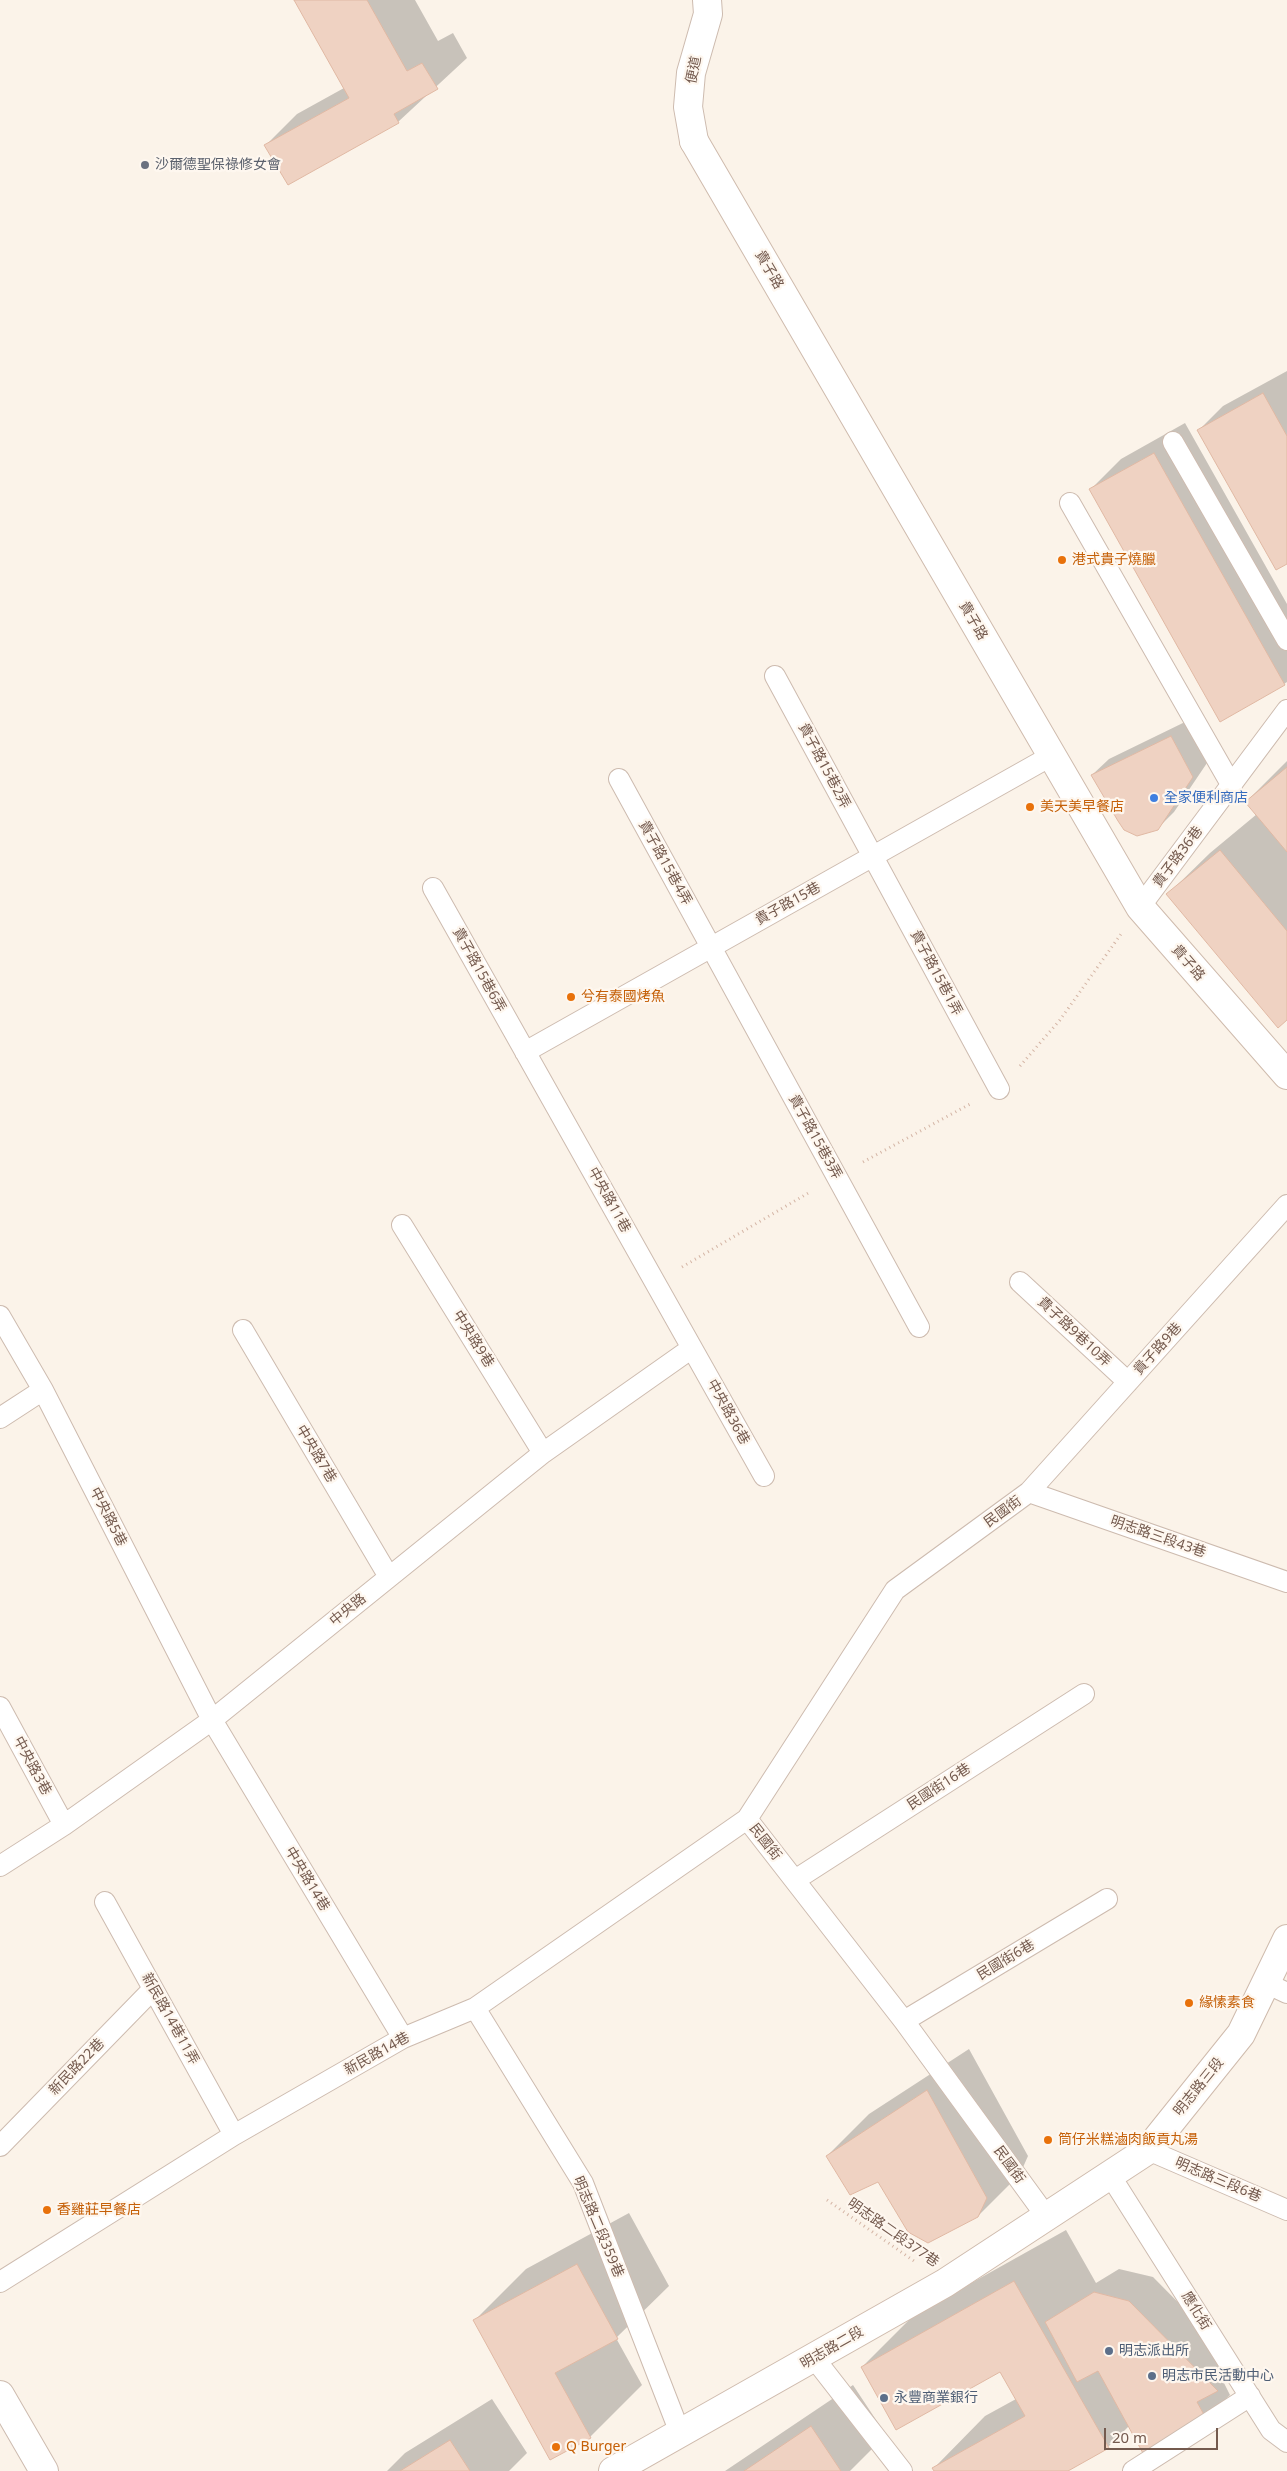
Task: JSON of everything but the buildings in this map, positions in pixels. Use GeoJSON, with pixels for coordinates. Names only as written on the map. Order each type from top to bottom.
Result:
{"type":"FeatureCollection","features":[{"type":"Feature","properties":{"kind":"street","name":"便道"},"geometry":{"type":"LineString","coordinates":[[694,141],[688,107],[690,81],[708,14],[707,0]]}},
{"type":"Feature","properties":{"kind":"street","name":"貴子路"},"geometry":{"type":"LineString","coordinates":[[694,141],[1140,908],[1287,1075]]}},
{"type":"Feature","properties":{"kind":"street","name":"明志路三段"},"geometry":{"type":"LineString","coordinates":[[1046,2216],[1148,2150],[1276,1988],[1287,1939]]}},
{"type":"Feature","properties":{"kind":"street","name":"明志路二段"},"geometry":{"type":"LineString","coordinates":[[613,2471],[945,2283],[1046,2216]]}},
{"type":"Feature","properties":{"kind":"street"},"geometry":{"type":"LineString","coordinates":[[0,2395],[44,2471]]}},
{"type":"Feature","properties":{"kind":"lane"},"geometry":{"type":"LineString","coordinates":[[1173,442],[1287,640]]}},
{"type":"Feature","properties":{"kind":"lane"},"geometry":{"type":"LineString","coordinates":[[1070,503],[1232,786]]}},
{"type":"Feature","properties":{"kind":"lane","name":"貴子路15巷2弄"},"geometry":{"type":"LineString","coordinates":[[775,676],[872,856]]}},
{"type":"Feature","properties":{"kind":"lane","name":"貴子路36巷"},"geometry":{"type":"LineString","coordinates":[[1140,908],[1287,710]]}},
{"type":"Feature","properties":{"kind":"lane","name":"貴子路15巷"},"geometry":{"type":"LineString","coordinates":[[525,1052],[1051,756]]}},
{"type":"Feature","properties":{"kind":"lane","name":"貴子路15巷4弄"},"geometry":{"type":"LineString","coordinates":[[619,779],[711,947]]}},
{"type":"Feature","properties":{"kind":"lane","name":"貴子路15巷1弄"},"geometry":{"type":"LineString","coordinates":[[872,856],[999,1089]]}},
{"type":"Feature","properties":{"kind":"lane","name":"貴子路15巷6弄"},"geometry":{"type":"LineString","coordinates":[[433,888],[525,1052]]}},
{"type":"Feature","properties":{"kind":"lane","name":"貴子路15巷3弄"},"geometry":{"type":"LineString","coordinates":[[711,947],[919,1327]]}},
{"type":"Feature","properties":{"kind":"lane","name":"中央路11巷"},"geometry":{"type":"LineString","coordinates":[[525,1052],[692,1348]]}},
{"type":"Feature","properties":{"kind":"lane","name":"貴子路9巷"},"geometry":{"type":"LineString","coordinates":[[1030,1492],[1287,1206]]}},
{"type":"Feature","properties":{"kind":"lane","name":"中央路9巷"},"geometry":{"type":"LineString","coordinates":[[402,1225],[543,1452]]}},
{"type":"Feature","properties":{"kind":"lane","name":"貴子路9巷10弄"},"geometry":{"type":"LineString","coordinates":[[1020,1282],[1128,1382]]}},
{"type":"Feature","properties":{"kind":"lane","name":"中央路5巷"},"geometry":{"type":"LineString","coordinates":[[0,1316],[43,1390],[212,1720]]}},
{"type":"Feature","properties":{"kind":"lane","name":"中央路7巷"},"geometry":{"type":"LineString","coordinates":[[242,1330],[389,1577]]}},
{"type":"Feature","properties":{"kind":"lane","name":"中央路"},"geometry":{"type":"LineString","coordinates":[[0,1866],[64,1825],[212,1720],[543,1452],[692,1348]]}},
{"type":"Feature","properties":{"kind":"lane","name":"中央路36巷"},"geometry":{"type":"LineString","coordinates":[[692,1348],[764,1476]]}},
{"type":"Feature","properties":{"kind":"lane"},"geometry":{"type":"LineString","coordinates":[[0,1418],[43,1390]]}},
{"type":"Feature","properties":{"kind":"lane","name":"明志路三段43巷"},"geometry":{"type":"LineString","coordinates":[[1030,1492],[1287,1582]]}},
{"type":"Feature","properties":{"kind":"lane","name":"民國街"},"geometry":{"type":"LineString","coordinates":[[1030,1492],[895,1590],[747,1818],[904,2021],[1046,2216]]}},
{"type":"Feature","properties":{"kind":"lane","name":"民國街16巷"},"geometry":{"type":"LineString","coordinates":[[795,1880],[1084,1694]]}},
{"type":"Feature","properties":{"kind":"lane","name":"中央路3巷"},"geometry":{"type":"LineString","coordinates":[[0,1707],[64,1825]]}},
{"type":"Feature","properties":{"kind":"lane","name":"中央路14巷"},"geometry":{"type":"LineString","coordinates":[[212,1720],[403,2038]]}},
{"type":"Feature","properties":{"kind":"lane","name":"新民路14巷"},"geometry":{"type":"LineString","coordinates":[[0,2282],[234,2136],[403,2038],[475,2008],[747,1818]]}},
{"type":"Feature","properties":{"kind":"lane","name":"民國街6巷"},"geometry":{"type":"LineString","coordinates":[[904,2021],[1107,1899]]}},
{"type":"Feature","properties":{"kind":"lane","name":"新民路14巷11弄"},"geometry":{"type":"LineString","coordinates":[[105,1902],[234,2136]]}},
{"type":"Feature","properties":{"kind":"lane","name":"新民路22巷"},"geometry":{"type":"LineString","coordinates":[[0,2146],[153,1989]]}},
{"type":"Feature","properties":{"kind":"lane","name":"明志路二段359巷"},"geometry":{"type":"LineString","coordinates":[[475,2008],[583,2183],[680,2433]]}},
{"type":"Feature","properties":{"kind":"lane","name":"明志路三段6巷"},"geometry":{"type":"LineString","coordinates":[[1148,2150],[1287,2210]]}},
{"type":"Feature","properties":{"kind":"lane","name":"應化街"},"geometry":{"type":"LineString","coordinates":[[1110,2175],[1271,2430],[1287,2442]]}},
{"type":"Feature","properties":{"kind":"lane"},"geometry":{"type":"LineString","coordinates":[[814,2358],[902,2471]]}},
{"type":"Feature","properties":{"kind":"lane"},"geometry":{"type":"LineString","coordinates":[[1132,2471],[1250,2396]]}},
{"type":"Feature","properties":{"kind":"path"},"geometry":{"type":"LineString","coordinates":[[656,1283],[836,1176],[999,1089],[1060,1020],[1140,908]]}},
{"type":"Feature","properties":{"kind":"path","name":"明志路二段377巷"},"geometry":{"type":"LineString","coordinates":[[827,2200],[945,2283]]}},
{"type":"Feature","properties":{"kind":"place","name":"沙爾德聖保祿修女會"},"geometry":{"type":"Point","coordinates":[145,165]}},
{"type":"Feature","properties":{"kind":"place","name":"港式貴子燒臘"},"geometry":{"type":"Point","coordinates":[1062,560]}},
{"type":"Feature","properties":{"kind":"place","name":"全家便利商店"},"geometry":{"type":"Point","coordinates":[1154,798]}},
{"type":"Feature","properties":{"kind":"place","name":"美天美早餐店"},"geometry":{"type":"Point","coordinates":[1030,807]}},
{"type":"Feature","properties":{"kind":"place","name":"兮有泰國烤魚"},"geometry":{"type":"Point","coordinates":[571,997]}},
{"type":"Feature","properties":{"kind":"place","name":"緣愫素食"},"geometry":{"type":"Point","coordinates":[1189,2003]}},
{"type":"Feature","properties":{"kind":"place","name":"筒仔米糕滷肉飯貢丸湯"},"geometry":{"type":"Point","coordinates":[1048,2140]}},
{"type":"Feature","properties":{"kind":"place","name":"香雞莊早餐店"},"geometry":{"type":"Point","coordinates":[47,2210]}},
{"type":"Feature","properties":{"kind":"place","name":"明志派出所"},"geometry":{"type":"Point","coordinates":[1109,2351]}},
{"type":"Feature","properties":{"kind":"place","name":"明志市民活動中心"},"geometry":{"type":"Point","coordinates":[1152,2376]}},
{"type":"Feature","properties":{"kind":"place","name":"永豐商業銀行"},"geometry":{"type":"Point","coordinates":[884,2398]}},
{"type":"Feature","properties":{"kind":"place","name":"Q Burger"},"geometry":{"type":"Point","coordinates":[556,2447]}}]}
